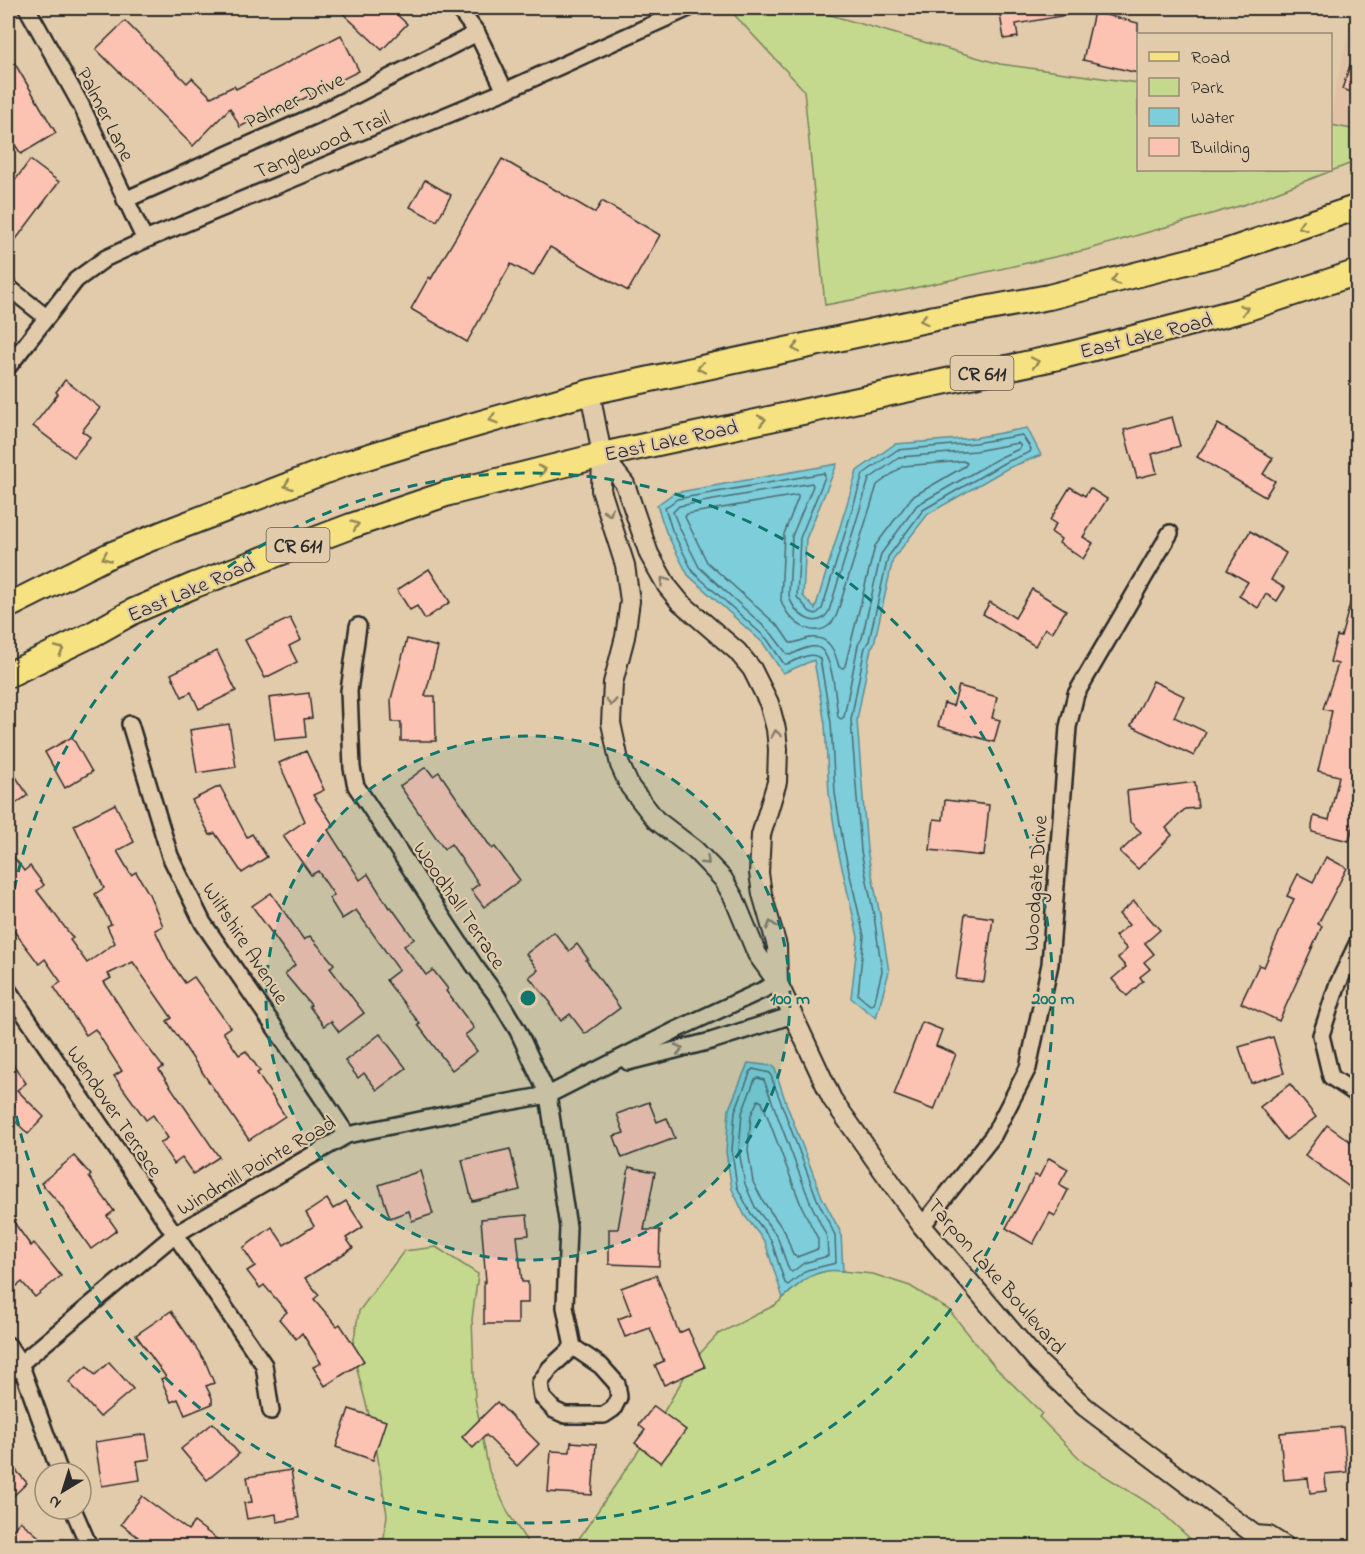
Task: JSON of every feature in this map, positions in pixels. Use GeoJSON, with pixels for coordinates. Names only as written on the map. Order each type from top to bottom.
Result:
{"type":"FeatureCollection","features":[{"type":"Feature","properties":{"kind":"main road"},"geometry":{"type":"LineString","coordinates":[[8,606],[110,555],[280,488],[366,458],[590,392],[935,318],[1049,297],[1225,252],[1358,207]]}},
{"type":"Feature","properties":{"kind":"main road","name":"East Lake Road"},"geometry":{"type":"LineString","coordinates":[[8,675],[135,611],[271,555],[449,493],[602,455],[1063,356],[1242,310],[1358,272]]}},
{"type":"Feature","properties":{"kind":"street","name":"Palmer Lane"},"geometry":{"type":"LineString","coordinates":[[27,8],[81,105],[145,240]]}},
{"type":"Feature","properties":{"kind":"street"},"geometry":{"type":"LineString","coordinates":[[458,8],[477,33],[505,90]]}},
{"type":"Feature","properties":{"kind":"street","name":"Tanglewood Trail"},"geometry":{"type":"LineString","coordinates":[[8,367],[76,280],[106,258],[505,90],[689,8]]}},
{"type":"Feature","properties":{"kind":"street","name":"Palmer Drive"},"geometry":{"type":"LineString","coordinates":[[125,200],[318,114],[477,33]]}},
{"type":"Feature","properties":{"kind":"street"},"geometry":{"type":"LineString","coordinates":[[8,288],[46,317]]}},
{"type":"Feature","properties":{"kind":"street"},"geometry":{"type":"LineString","coordinates":[[590,392],[602,455]]}},
{"type":"Feature","properties":{"kind":"street","name":"Tarpon Lake Boulevard"},"geometry":{"type":"LineString","coordinates":[[602,455],[601,490],[625,565],[630,601],[625,637],[613,683],[611,704],[613,743],[630,787],[656,819],[704,858],[723,879],[734,898],[757,954],[778,983],[832,1099],[922,1226],[1038,1362],[1085,1407],[1258,1541],[1269,1536],[1285,1546]]}},
{"type":"Feature","properties":{"kind":"street","name":"Tarpon Lake Boulevard"},"geometry":{"type":"LineString","coordinates":[[602,455],[625,484],[649,554],[667,586],[680,602],[737,651],[756,677],[769,703],[776,729],[777,774],[773,799],[761,835],[759,873],[762,894],[777,946],[778,983]]}},
{"type":"Feature","properties":{"kind":"street","name":"Woodgate Drive"},"geometry":{"type":"LineString","coordinates":[[922,1226],[993,1136],[1029,1068],[1050,964],[1068,727],[1076,694],[1170,533]]}},
{"type":"Feature","properties":{"kind":"street","name":"Woodhall Terrace"},"geometry":{"type":"LineString","coordinates":[[358,626],[349,691],[352,768],[356,786],[474,965],[497,996],[518,1031],[548,1095],[568,1227],[565,1307],[573,1347]]}},
{"type":"Feature","properties":{"kind":"street","name":"Wiltshire Avenue"},"geometry":{"type":"LineString","coordinates":[[130,724],[170,856],[203,924],[346,1135]]}},
{"type":"Feature","properties":{"kind":"street"},"geometry":{"type":"LineString","coordinates":[[1358,942],[1337,986],[1321,1035],[1330,1077],[1358,1095]]}},
{"type":"Feature","properties":{"kind":"street","name":"Windmill Pointe Road"},"geometry":{"type":"LineString","coordinates":[[8,1374],[174,1235],[346,1135],[548,1095],[678,1029],[778,983]]}},
{"type":"Feature","properties":{"kind":"street","name":"Wendover Terrace"},"geometry":{"type":"LineString","coordinates":[[8,990],[264,1365],[271,1411]]}},
{"type":"Feature","properties":{"kind":"street","name":"Windmill Pointe Road"},"geometry":{"type":"LineString","coordinates":[[602,1068],[711,1041],[793,1015]]}},
{"type":"Feature","properties":{"kind":"street"},"geometry":{"type":"LineString","coordinates":[[8,1345],[20,1363],[56,1461]]}},
{"type":"Feature","properties":{"kind":"street"},"geometry":{"type":"LineString","coordinates":[[573,1347],[601,1366],[616,1384],[618,1397],[612,1409],[604,1415],[565,1415],[554,1410],[542,1397],[540,1383],[550,1368],[573,1347]]}},
{"type":"Feature","properties":{"kind":"street"},"geometry":{"type":"LineString","coordinates":[[78,1521],[89,1546]]}},
{"type":"Feature","properties":{"kind":"shaded area"},"geometry":{"type":"Polygon","coordinates":[[[1355,8],[1357,8],[1357,130],[1332,125],[1334,93],[1355,8]]]}},
{"type":"Feature","properties":{"kind":"green space"},"geometry":{"type":"Polygon","coordinates":[[[728,8],[813,10],[1000,64],[1137,83],[1137,171],[1331,171],[1246,204],[1086,250],[905,290],[825,305],[804,90],[728,8]]]}},
{"type":"Feature","properties":{"kind":"green space"},"geometry":{"type":"Polygon","coordinates":[[[1332,125],[1357,130],[1357,161],[1332,171],[1332,125]]]}},
{"type":"Feature","properties":{"kind":"green space"},"geometry":{"type":"Polygon","coordinates":[[[436,1247],[478,1274],[472,1319],[475,1399],[489,1471],[508,1513],[530,1546],[383,1546],[387,1515],[374,1434],[352,1350],[359,1311],[404,1251],[436,1247]]]}},
{"type":"Feature","properties":{"kind":"green space"},"geometry":{"type":"Polygon","coordinates":[[[830,1270],[873,1274],[910,1286],[949,1310],[996,1368],[1042,1413],[1039,1417],[1084,1463],[1158,1509],[1198,1546],[574,1546],[658,1422],[694,1360],[718,1334],[775,1305],[809,1276],[830,1270]]]}},
{"type":"Feature","properties":{"kind":"water"},"geometry":{"type":"Polygon","coordinates":[[[1027,428],[1041,455],[1008,468],[928,514],[893,559],[874,644],[871,648],[857,720],[867,850],[889,972],[876,1018],[851,998],[858,937],[838,850],[829,794],[825,724],[814,660],[783,673],[763,643],[688,575],[666,532],[657,505],[674,493],[837,464],[806,539],[803,596],[815,609],[857,471],[895,444],[974,438],[1027,428]]]}},
{"type":"Feature","properties":{"kind":"water"},"geometry":{"type":"Polygon","coordinates":[[[748,1063],[774,1066],[822,1197],[841,1233],[843,1271],[817,1273],[803,1281],[783,1298],[765,1242],[745,1216],[732,1189],[726,1152],[729,1109],[748,1063]]]}},
{"type":"Feature","properties":{"kind":"building"},"geometry":{"type":"Polygon","coordinates":[[[337,8],[390,8],[407,24],[382,50],[337,8]]]}},
{"type":"Feature","properties":{"kind":"building"},"geometry":{"type":"Polygon","coordinates":[[[999,8],[1066,8],[1067,15],[1016,24],[1018,37],[1004,39],[999,8]]]}},
{"type":"Feature","properties":{"kind":"building"},"geometry":{"type":"Polygon","coordinates":[[[1094,12],[1138,23],[1137,73],[1083,60],[1094,12]]]}},
{"type":"Feature","properties":{"kind":"building"},"geometry":{"type":"Polygon","coordinates":[[[125,21],[187,83],[192,78],[211,97],[234,86],[236,89],[341,35],[359,71],[279,111],[277,107],[240,127],[230,108],[193,146],[96,49],[125,21]]]}},
{"type":"Feature","properties":{"kind":"building"},"geometry":{"type":"Polygon","coordinates":[[[1355,51],[1358,51],[1358,94],[1342,89],[1355,51]]]}},
{"type":"Feature","properties":{"kind":"building"},"geometry":{"type":"Polygon","coordinates":[[[8,52],[56,133],[21,154],[14,143],[8,147],[8,52]]]}},
{"type":"Feature","properties":{"kind":"building"},"geometry":{"type":"Polygon","coordinates":[[[502,159],[595,213],[602,201],[660,235],[628,291],[550,247],[533,276],[511,264],[467,342],[411,309],[502,159]]]}},
{"type":"Feature","properties":{"kind":"building"},"geometry":{"type":"Polygon","coordinates":[[[30,160],[59,182],[8,250],[8,190],[30,160]]]}},
{"type":"Feature","properties":{"kind":"building"},"geometry":{"type":"Polygon","coordinates":[[[425,180],[451,195],[437,221],[410,207],[425,180]]]}},
{"type":"Feature","properties":{"kind":"building"},"geometry":{"type":"Polygon","coordinates":[[[65,380],[100,408],[82,431],[90,437],[74,457],[33,426],[58,394],[56,392],[65,380]]]}},
{"type":"Feature","properties":{"kind":"building"},"geometry":{"type":"Polygon","coordinates":[[[1172,417],[1180,446],[1152,454],[1157,473],[1137,478],[1124,430],[1172,417]]]}},
{"type":"Feature","properties":{"kind":"building"},"geometry":{"type":"Polygon","coordinates":[[[1218,424],[1273,458],[1263,474],[1275,481],[1265,497],[1197,457],[1218,424]]]}},
{"type":"Feature","properties":{"kind":"building"},"geometry":{"type":"Polygon","coordinates":[[[1070,487],[1085,496],[1090,488],[1107,499],[1083,537],[1093,543],[1083,559],[1059,543],[1061,539],[1051,532],[1056,524],[1050,520],[1070,487]]]}},
{"type":"Feature","properties":{"kind":"building"},"geometry":{"type":"Polygon","coordinates":[[[1250,531],[1286,553],[1271,580],[1285,588],[1277,601],[1266,594],[1258,608],[1239,596],[1248,582],[1227,570],[1250,531]]]}},
{"type":"Feature","properties":{"kind":"building"},"geometry":{"type":"Polygon","coordinates":[[[429,569],[450,602],[425,619],[417,606],[410,610],[397,590],[429,569]]]}},
{"type":"Feature","properties":{"kind":"building"},"geometry":{"type":"Polygon","coordinates":[[[1032,589],[1066,610],[1052,633],[1045,628],[1035,646],[983,614],[990,602],[1015,618],[1032,589]]]}},
{"type":"Feature","properties":{"kind":"building"},"geometry":{"type":"Polygon","coordinates":[[[1353,593],[1358,594],[1358,715],[1353,727],[1358,728],[1358,780],[1353,797],[1358,798],[1358,805],[1349,841],[1312,832],[1312,826],[1314,816],[1329,820],[1339,776],[1318,771],[1332,711],[1323,709],[1338,664],[1330,662],[1337,636],[1341,637],[1353,593]]]}},
{"type":"Feature","properties":{"kind":"building"},"geometry":{"type":"Polygon","coordinates":[[[290,618],[301,640],[289,646],[297,662],[265,678],[245,640],[290,618]]]}},
{"type":"Feature","properties":{"kind":"building"},"geometry":{"type":"Polygon","coordinates":[[[407,639],[438,647],[425,696],[435,696],[436,741],[401,741],[401,722],[392,722],[391,699],[407,639]]]}},
{"type":"Feature","properties":{"kind":"building"},"geometry":{"type":"Polygon","coordinates":[[[217,651],[236,691],[199,709],[191,692],[182,697],[171,674],[217,651]]]}},
{"type":"Feature","properties":{"kind":"building"},"geometry":{"type":"Polygon","coordinates":[[[1153,681],[1184,696],[1174,717],[1206,732],[1194,756],[1131,726],[1153,681]]]}},
{"type":"Feature","properties":{"kind":"building"},"geometry":{"type":"Polygon","coordinates":[[[959,686],[997,697],[992,718],[1000,720],[994,742],[938,726],[944,703],[953,706],[959,686]]]}},
{"type":"Feature","properties":{"kind":"building"},"geometry":{"type":"Polygon","coordinates":[[[309,693],[312,718],[304,719],[306,737],[275,740],[269,698],[309,693]]]}},
{"type":"Feature","properties":{"kind":"building"},"geometry":{"type":"Polygon","coordinates":[[[229,724],[236,767],[197,773],[190,730],[229,724]]]}},
{"type":"Feature","properties":{"kind":"building"},"geometry":{"type":"Polygon","coordinates":[[[72,737],[92,772],[65,788],[45,752],[72,737]]]}},
{"type":"Feature","properties":{"kind":"building"},"geometry":{"type":"Polygon","coordinates":[[[306,751],[324,790],[313,795],[334,826],[328,830],[360,880],[368,874],[389,908],[391,907],[414,939],[404,946],[426,975],[433,970],[474,1028],[465,1035],[477,1051],[452,1070],[386,980],[399,970],[356,910],[342,919],[329,898],[334,895],[318,871],[311,875],[283,836],[305,821],[279,763],[306,751]]]}},
{"type":"Feature","properties":{"kind":"building"},"geometry":{"type":"Polygon","coordinates":[[[8,765],[28,795],[8,809],[8,765]]]}},
{"type":"Feature","properties":{"kind":"building"},"geometry":{"type":"Polygon","coordinates":[[[426,767],[433,776],[439,772],[492,849],[495,847],[520,880],[484,907],[471,890],[479,884],[451,844],[444,849],[400,786],[426,767]]]}},
{"type":"Feature","properties":{"kind":"building"},"geometry":{"type":"Polygon","coordinates":[[[1195,782],[1198,808],[1185,809],[1166,828],[1172,835],[1138,869],[1120,852],[1141,832],[1130,822],[1127,791],[1195,782]]]}},
{"type":"Feature","properties":{"kind":"building"},"geometry":{"type":"Polygon","coordinates":[[[220,786],[247,837],[252,834],[267,857],[242,873],[215,833],[210,835],[192,800],[220,786]]]}},
{"type":"Feature","properties":{"kind":"building"},"geometry":{"type":"Polygon","coordinates":[[[945,800],[989,805],[984,856],[930,850],[934,819],[943,820],[945,800]]]}},
{"type":"Feature","properties":{"kind":"building"},"geometry":{"type":"Polygon","coordinates":[[[115,804],[134,842],[117,851],[131,875],[136,872],[149,894],[163,926],[155,930],[169,960],[185,983],[194,977],[230,1027],[223,1032],[239,1055],[246,1051],[260,1071],[257,1073],[285,1116],[249,1140],[167,1021],[172,1018],[133,962],[108,974],[111,978],[104,982],[137,1033],[163,1067],[159,1070],[219,1157],[193,1174],[182,1158],[174,1164],[160,1143],[168,1138],[153,1115],[146,1120],[114,1076],[122,1071],[95,1029],[86,1035],[54,987],[61,982],[45,959],[39,964],[8,923],[8,849],[24,871],[30,866],[44,885],[37,891],[73,938],[70,940],[87,963],[115,943],[107,926],[111,924],[95,894],[104,888],[74,825],[115,804]]]}},
{"type":"Feature","properties":{"kind":"building"},"geometry":{"type":"Polygon","coordinates":[[[1326,857],[1347,868],[1318,924],[1322,926],[1279,1021],[1241,1003],[1259,965],[1264,967],[1294,899],[1287,896],[1298,874],[1313,882],[1326,857]]]}},
{"type":"Feature","properties":{"kind":"building"},"geometry":{"type":"Polygon","coordinates":[[[271,893],[304,940],[310,936],[334,964],[330,968],[364,1013],[339,1032],[331,1021],[324,1026],[309,1006],[311,1005],[285,974],[295,965],[252,906],[271,893]]]}},
{"type":"Feature","properties":{"kind":"building"},"geometry":{"type":"Polygon","coordinates":[[[1134,901],[1160,930],[1145,943],[1154,954],[1144,962],[1150,969],[1140,977],[1143,981],[1127,996],[1112,979],[1126,967],[1118,958],[1127,949],[1115,936],[1129,925],[1119,914],[1134,901]]]}},
{"type":"Feature","properties":{"kind":"building"},"geometry":{"type":"Polygon","coordinates":[[[965,914],[993,918],[984,982],[956,979],[965,914]]]}},
{"type":"Feature","properties":{"kind":"building"},"geometry":{"type":"Polygon","coordinates":[[[554,932],[569,951],[577,944],[620,1008],[585,1034],[570,1014],[561,1021],[550,1005],[551,1003],[529,977],[538,970],[526,954],[554,932]]]}},
{"type":"Feature","properties":{"kind":"building"},"geometry":{"type":"Polygon","coordinates":[[[922,1022],[942,1030],[936,1046],[956,1054],[934,1110],[894,1095],[922,1022]]]}},
{"type":"Feature","properties":{"kind":"building"},"geometry":{"type":"Polygon","coordinates":[[[380,1034],[406,1068],[377,1090],[364,1073],[358,1078],[345,1061],[380,1034]]]}},
{"type":"Feature","properties":{"kind":"building"},"geometry":{"type":"Polygon","coordinates":[[[1273,1037],[1284,1073],[1251,1083],[1239,1047],[1273,1037]]]}},
{"type":"Feature","properties":{"kind":"building"},"geometry":{"type":"Polygon","coordinates":[[[8,1057],[26,1083],[17,1090],[44,1117],[28,1134],[8,1114],[8,1057]]]}},
{"type":"Feature","properties":{"kind":"building"},"geometry":{"type":"Polygon","coordinates":[[[1290,1084],[1316,1117],[1286,1140],[1260,1107],[1290,1084]]]}},
{"type":"Feature","properties":{"kind":"building"},"geometry":{"type":"Polygon","coordinates":[[[649,1102],[657,1122],[667,1118],[675,1138],[622,1158],[614,1136],[624,1133],[617,1114],[649,1102]]]}},
{"type":"Feature","properties":{"kind":"building"},"geometry":{"type":"Polygon","coordinates":[[[1327,1125],[1358,1147],[1358,1193],[1305,1155],[1327,1125]]]}},
{"type":"Feature","properties":{"kind":"building"},"geometry":{"type":"Polygon","coordinates":[[[510,1149],[520,1190],[472,1201],[462,1160],[510,1149]]]}},
{"type":"Feature","properties":{"kind":"building"},"geometry":{"type":"Polygon","coordinates":[[[74,1156],[91,1175],[89,1177],[114,1211],[107,1216],[117,1230],[91,1249],[58,1202],[41,1183],[74,1156]]]}},
{"type":"Feature","properties":{"kind":"building"},"geometry":{"type":"Polygon","coordinates":[[[1049,1158],[1068,1169],[1059,1185],[1068,1190],[1055,1216],[1050,1213],[1033,1244],[1006,1228],[1035,1175],[1039,1177],[1049,1158]]]}},
{"type":"Feature","properties":{"kind":"building"},"geometry":{"type":"Polygon","coordinates":[[[629,1167],[655,1172],[644,1230],[660,1230],[659,1266],[609,1264],[609,1229],[618,1229],[629,1167]]]}},
{"type":"Feature","properties":{"kind":"building"},"geometry":{"type":"Polygon","coordinates":[[[420,1171],[433,1214],[412,1221],[409,1211],[390,1218],[379,1185],[420,1171]]]}},
{"type":"Feature","properties":{"kind":"building"},"geometry":{"type":"Polygon","coordinates":[[[327,1199],[333,1209],[346,1201],[363,1227],[346,1238],[353,1248],[305,1278],[319,1295],[314,1299],[337,1326],[340,1324],[364,1361],[325,1386],[313,1367],[321,1363],[302,1333],[296,1339],[279,1319],[287,1312],[264,1285],[260,1288],[247,1271],[255,1266],[243,1248],[272,1227],[284,1245],[314,1226],[306,1213],[327,1199]]]}},
{"type":"Feature","properties":{"kind":"building"},"geometry":{"type":"Polygon","coordinates":[[[8,1214],[31,1246],[34,1243],[61,1276],[35,1297],[22,1282],[17,1286],[8,1275],[8,1214]]]}},
{"type":"Feature","properties":{"kind":"building"},"geometry":{"type":"Polygon","coordinates":[[[527,1215],[529,1235],[517,1236],[522,1282],[528,1282],[528,1303],[518,1303],[518,1324],[484,1324],[484,1282],[486,1282],[481,1219],[527,1215]]]}},
{"type":"Feature","properties":{"kind":"building"},"geometry":{"type":"Polygon","coordinates":[[[656,1275],[679,1333],[688,1329],[705,1367],[664,1385],[655,1365],[664,1361],[650,1328],[625,1337],[618,1319],[631,1314],[621,1288],[656,1275]]]}},
{"type":"Feature","properties":{"kind":"building"},"geometry":{"type":"Polygon","coordinates":[[[171,1311],[205,1361],[214,1383],[206,1386],[212,1398],[212,1404],[185,1415],[178,1399],[171,1402],[161,1379],[166,1377],[136,1335],[171,1311]]]}},
{"type":"Feature","properties":{"kind":"building"},"geometry":{"type":"Polygon","coordinates":[[[109,1362],[133,1389],[100,1417],[69,1382],[87,1366],[95,1375],[109,1362]]]}},
{"type":"Feature","properties":{"kind":"building"},"geometry":{"type":"Polygon","coordinates":[[[497,1402],[539,1444],[517,1466],[486,1435],[473,1448],[462,1437],[497,1402]]]}},
{"type":"Feature","properties":{"kind":"building"},"geometry":{"type":"Polygon","coordinates":[[[654,1406],[686,1430],[661,1463],[635,1443],[645,1430],[639,1425],[654,1406]]]}},
{"type":"Feature","properties":{"kind":"building"},"geometry":{"type":"Polygon","coordinates":[[[349,1409],[386,1421],[373,1460],[336,1447],[349,1409]]]}},
{"type":"Feature","properties":{"kind":"building"},"geometry":{"type":"Polygon","coordinates":[[[213,1423],[239,1454],[207,1480],[181,1449],[213,1423]]]}},
{"type":"Feature","properties":{"kind":"building"},"geometry":{"type":"Polygon","coordinates":[[[1343,1427],[1347,1472],[1325,1474],[1326,1491],[1310,1493],[1308,1478],[1284,1480],[1280,1433],[1343,1427]]]}},
{"type":"Feature","properties":{"kind":"building"},"geometry":{"type":"Polygon","coordinates":[[[146,1434],[150,1459],[137,1461],[140,1480],[102,1486],[95,1442],[146,1434]]]}},
{"type":"Feature","properties":{"kind":"building"},"geometry":{"type":"Polygon","coordinates":[[[571,1442],[596,1444],[592,1495],[548,1492],[551,1451],[570,1452],[571,1442]]]}},
{"type":"Feature","properties":{"kind":"building"},"geometry":{"type":"Polygon","coordinates":[[[8,1461],[27,1483],[8,1501],[8,1461]]]}},
{"type":"Feature","properties":{"kind":"building"},"geometry":{"type":"Polygon","coordinates":[[[291,1470],[299,1518],[277,1522],[276,1514],[247,1519],[244,1503],[252,1502],[247,1477],[291,1470]]]}},
{"type":"Feature","properties":{"kind":"building"},"geometry":{"type":"Polygon","coordinates":[[[142,1496],[188,1530],[194,1522],[226,1546],[130,1546],[138,1537],[121,1524],[142,1496]]]}},
{"type":"Feature","properties":{"kind":"building"},"geometry":{"type":"Polygon","coordinates":[[[20,1521],[38,1536],[29,1546],[8,1546],[8,1536],[20,1521]]]}}]}
